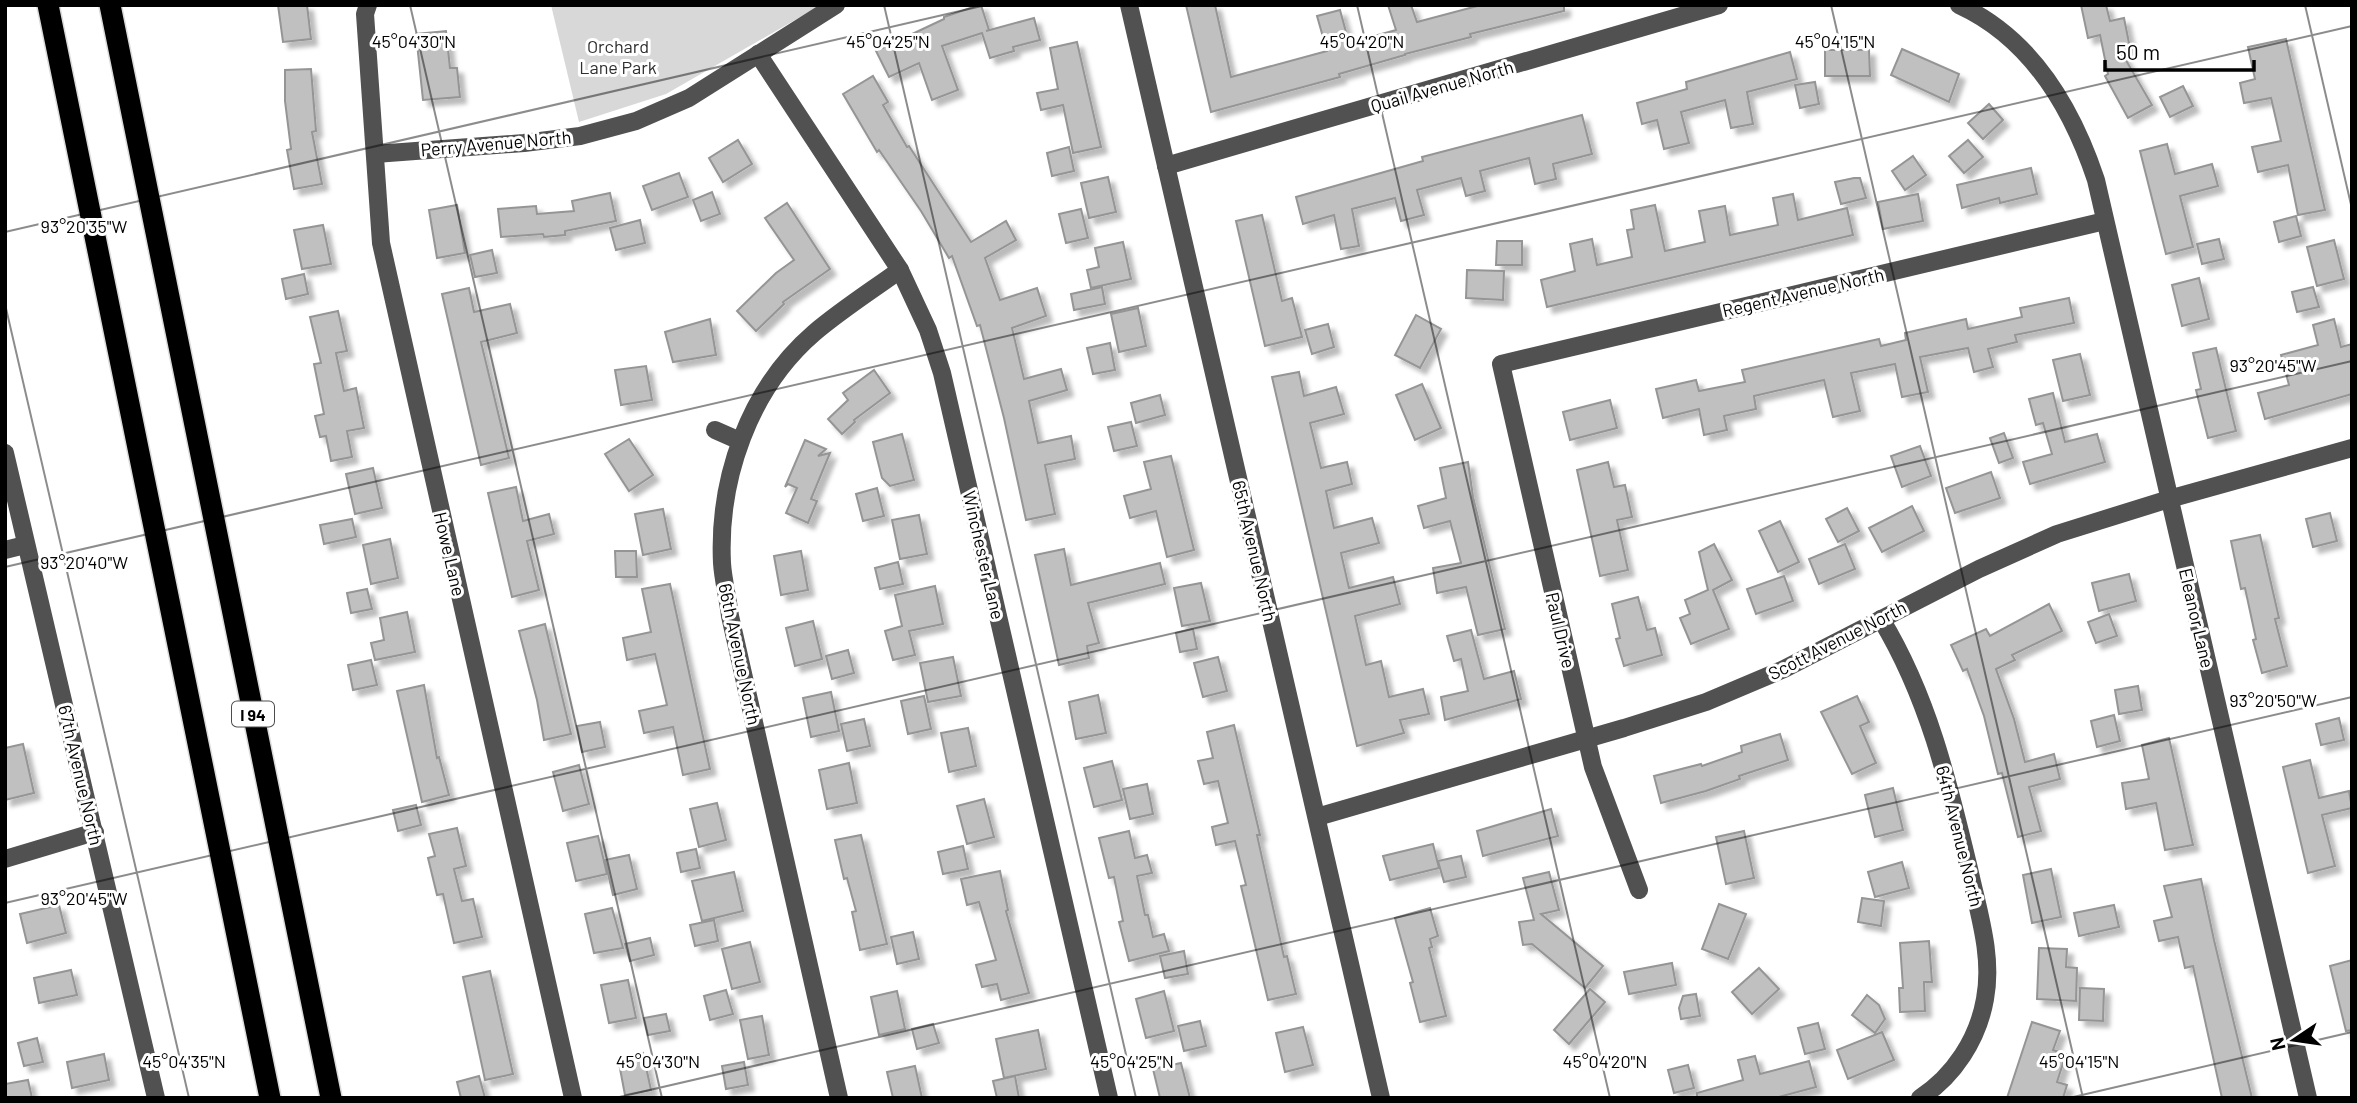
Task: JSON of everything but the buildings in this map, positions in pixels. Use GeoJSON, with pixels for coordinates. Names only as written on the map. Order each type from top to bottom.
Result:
{"type":"FeatureCollection","features":[{"type":"Feature","properties":{"kind":"highway"},"geometry":{"type":"LineString","coordinates":[[48,5],[270,1098]]}},
{"type":"Feature","properties":{"kind":"highway","name":"I 94"},"geometry":{"type":"LineString","coordinates":[[110,5],[331,1098]]}},
{"type":"Feature","properties":{"kind":"street","name":"Howe Lane"},"geometry":{"type":"LineString","coordinates":[[368,5],[365,14],[381,243],[573,1098]]}},
{"type":"Feature","properties":{"kind":"street","name":"Perry Avenue North"},"geometry":{"type":"LineString","coordinates":[[375,154],[580,136],[636,121],[689,98],[836,5]]}},
{"type":"Feature","properties":{"kind":"street","name":"65th Avenue North"},"geometry":{"type":"LineString","coordinates":[[1129,5],[1381,1098]]}},
{"type":"Feature","properties":{"kind":"street","name":"Quail Avenue North"},"geometry":{"type":"LineString","coordinates":[[1166,166],[1718,5]]}},
{"type":"Feature","properties":{"kind":"street"},"geometry":{"type":"LineString","coordinates":[[1959,5],[1978,9],[2039,68],[2064,103],[2083,141],[2105,220]]}},
{"type":"Feature","properties":{"kind":"street","name":"Winchester Lane"},"geometry":{"type":"LineString","coordinates":[[758,54],[900,270],[928,330],[942,373],[1109,1098]]}},
{"type":"Feature","properties":{"kind":"street","name":"Regent Avenue North"},"geometry":{"type":"LineString","coordinates":[[1501,364],[2105,220]]}},
{"type":"Feature","properties":{"kind":"street","name":"Eleanor Lane"},"geometry":{"type":"LineString","coordinates":[[2105,220],[2308,1098]]}},
{"type":"Feature","properties":{"kind":"street","name":"66th Avenue North"},"geometry":{"type":"LineString","coordinates":[[839,1098],[733,629],[722,564],[723,514],[740,440],[778,372],[813,335],[900,270]]}},
{"type":"Feature","properties":{"kind":"street","name":"Paul Drive"},"geometry":{"type":"LineString","coordinates":[[1501,364],[1586,739],[1604,801],[1639,890]]}},
{"type":"Feature","properties":{"kind":"street"},"geometry":{"type":"LineString","coordinates":[[715,430],[740,440]]}},
{"type":"Feature","properties":{"kind":"street","name":"Scott Avenue North"},"geometry":{"type":"LineString","coordinates":[[1317,817],[1706,702],[1784,669],[1979,569],[2057,534],[2169,499],[2352,448]]}},
{"type":"Feature","properties":{"kind":"street","name":"67th Avenue North"},"geometry":{"type":"LineString","coordinates":[[5,453],[156,1098]]}},
{"type":"Feature","properties":{"kind":"street"},"geometry":{"type":"LineString","coordinates":[[5,550],[25,545]]}},
{"type":"Feature","properties":{"kind":"street","name":"64th Avenue North"},"geometry":{"type":"LineString","coordinates":[[1881,619],[1896,643],[1918,690],[1936,737],[1983,931],[1988,965],[1985,999],[1976,1030],[1961,1060],[1936,1088],[1920,1098]]}},
{"type":"Feature","properties":{"kind":"street"},"geometry":{"type":"LineString","coordinates":[[5,859],[94,832]]}},
{"type":"Feature","properties":{"kind":"green space","name":"Orchard Lane Park"},"geometry":{"type":"Polygon","coordinates":[[[551,5],[821,5],[666,94],[579,122],[551,5]]]}}]}
